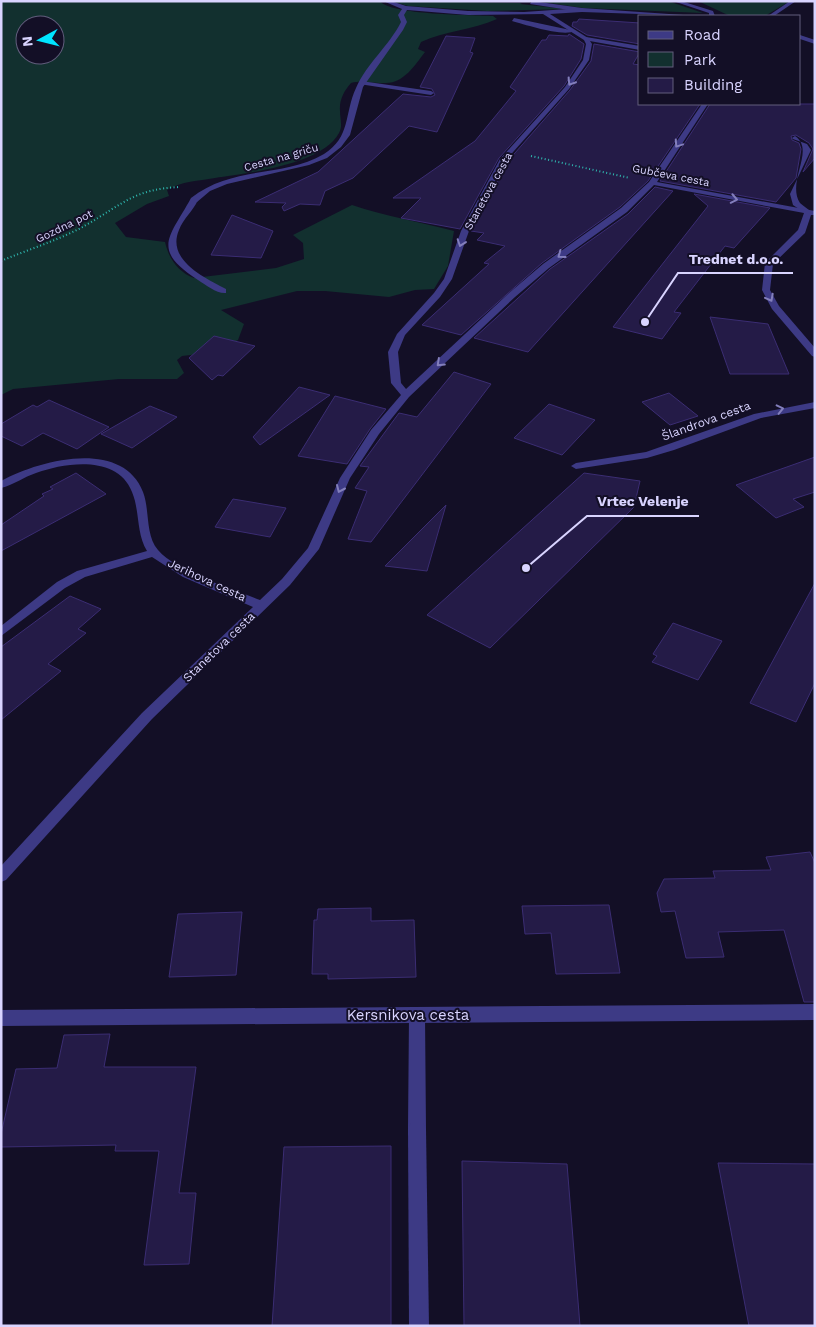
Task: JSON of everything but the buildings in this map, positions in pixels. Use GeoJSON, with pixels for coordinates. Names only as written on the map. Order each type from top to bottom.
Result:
{"type":"FeatureCollection","features":[{"type":"Feature","properties":{"kind":"street"},"geometry":{"type":"LineString","coordinates":[[385,1],[405,8],[476,13],[545,13],[582,10]]}},
{"type":"Feature","properties":{"kind":"street"},"geometry":{"type":"LineString","coordinates":[[676,1],[711,12],[712,15]]}},
{"type":"Feature","properties":{"kind":"street"},"geometry":{"type":"LineString","coordinates":[[773,15],[794,1]]}},
{"type":"Feature","properties":{"kind":"street"},"geometry":{"type":"LineString","coordinates":[[532,3],[582,10],[676,15]]}},
{"type":"Feature","properties":{"kind":"street","name":"Cesta na griču"},"geometry":{"type":"LineString","coordinates":[[223,291],[189,272],[174,252],[172,240],[175,230],[194,200],[202,191],[218,184],[295,166],[325,155],[338,146],[347,135],[356,95],[361,83],[400,30],[404,22],[401,15],[405,8]]}},
{"type":"Feature","properties":{"kind":"street"},"geometry":{"type":"LineString","coordinates":[[545,13],[586,39],[638,48]]}},
{"type":"Feature","properties":{"kind":"street"},"geometry":{"type":"LineString","coordinates":[[514,20],[556,30],[572,31]]}},
{"type":"Feature","properties":{"kind":"street"},"geometry":{"type":"LineString","coordinates":[[801,36],[814,41]]}},
{"type":"Feature","properties":{"kind":"street","name":"Stanetova cesta"},"geometry":{"type":"LineString","coordinates":[[406,395],[396,383],[393,352],[401,334],[437,295],[448,279],[466,231],[503,159],[567,88],[586,60],[589,44],[586,39]]}},
{"type":"Feature","properties":{"kind":"street"},"geometry":{"type":"LineString","coordinates":[[361,83],[431,93]]}},
{"type":"Feature","properties":{"kind":"street","name":"Stanetova cesta"},"geometry":{"type":"LineString","coordinates":[[1,876],[147,716],[286,582],[313,549],[345,478],[374,432],[406,395],[512,295],[546,266],[624,210],[652,183],[704,105]]}},
{"type":"Feature","properties":{"kind":"street"},"geometry":{"type":"LineString","coordinates":[[795,138],[809,143],[814,150],[794,194],[796,204],[812,213],[802,231],[769,263],[766,290],[775,307],[815,354]]}},
{"type":"Feature","properties":{"kind":"street","name":"Gubčeva cesta"},"geometry":{"type":"LineString","coordinates":[[652,183],[812,213]]}},
{"type":"Feature","properties":{"kind":"street","name":"Šlandrova cesta"},"geometry":{"type":"LineString","coordinates":[[576,466],[620,460],[669,449],[748,417],[785,408],[815,405]]}},
{"type":"Feature","properties":{"kind":"street","name":"Jerihova cesta"},"geometry":{"type":"LineString","coordinates":[[1,485],[40,466],[92,462],[116,467],[130,476],[138,491],[144,532],[154,553],[174,568],[262,606]]}},
{"type":"Feature","properties":{"kind":"street","name":"Jerihova cesta"},"geometry":{"type":"LineString","coordinates":[[1,632],[61,585],[81,574],[154,553]]}},
{"type":"Feature","properties":{"kind":"street","name":"Kersnikova cesta"},"geometry":{"type":"LineString","coordinates":[[1,1018],[815,1012]]}},
{"type":"Feature","properties":{"kind":"street"},"geometry":{"type":"LineString","coordinates":[[417,1015],[418,1326]]}},
{"type":"Feature","properties":{"kind":"path","name":"Gubčeva cesta"},"geometry":{"type":"LineString","coordinates":[[530,156],[652,183]]}},
{"type":"Feature","properties":{"kind":"path","name":"Gozdna pot"},"geometry":{"type":"LineString","coordinates":[[1,261],[85,226],[126,199],[160,188],[218,184]]}},
{"type":"Feature","properties":{"kind":"green space"},"geometry":{"type":"Polygon","coordinates":[[[1,1],[380,1],[387,6],[415,12],[493,16],[497,19],[421,42],[418,49],[425,52],[404,77],[398,80],[386,83],[351,83],[341,99],[341,125],[339,133],[330,144],[317,153],[283,166],[178,185],[167,190],[169,196],[147,204],[115,223],[126,237],[165,242],[175,264],[183,272],[194,278],[276,268],[304,259],[303,243],[293,235],[352,205],[454,231],[448,266],[434,289],[415,290],[389,297],[325,291],[297,291],[221,310],[244,324],[238,340],[216,352],[182,356],[177,360],[184,373],[177,379],[119,379],[13,389],[1,395],[1,1]]]}},
{"type":"Feature","properties":{"kind":"green space"},"geometry":{"type":"Polygon","coordinates":[[[390,1],[522,3],[520,4],[566,9],[487,11],[408,6],[390,1]]]}},
{"type":"Feature","properties":{"kind":"green space"},"geometry":{"type":"Polygon","coordinates":[[[535,1],[668,1],[703,13],[583,8],[535,1]]]}},
{"type":"Feature","properties":{"kind":"green space"},"geometry":{"type":"Polygon","coordinates":[[[790,1],[767,15],[728,15],[700,2],[790,1]]]}},
{"type":"Feature","properties":{"kind":"place","name":"Trednet d.o.o."},"geometry":{"type":"Point","coordinates":[645,322]}},
{"type":"Feature","properties":{"kind":"place","name":"Vrtec Velenje"},"geometry":{"type":"Point","coordinates":[526,568]}}]}
